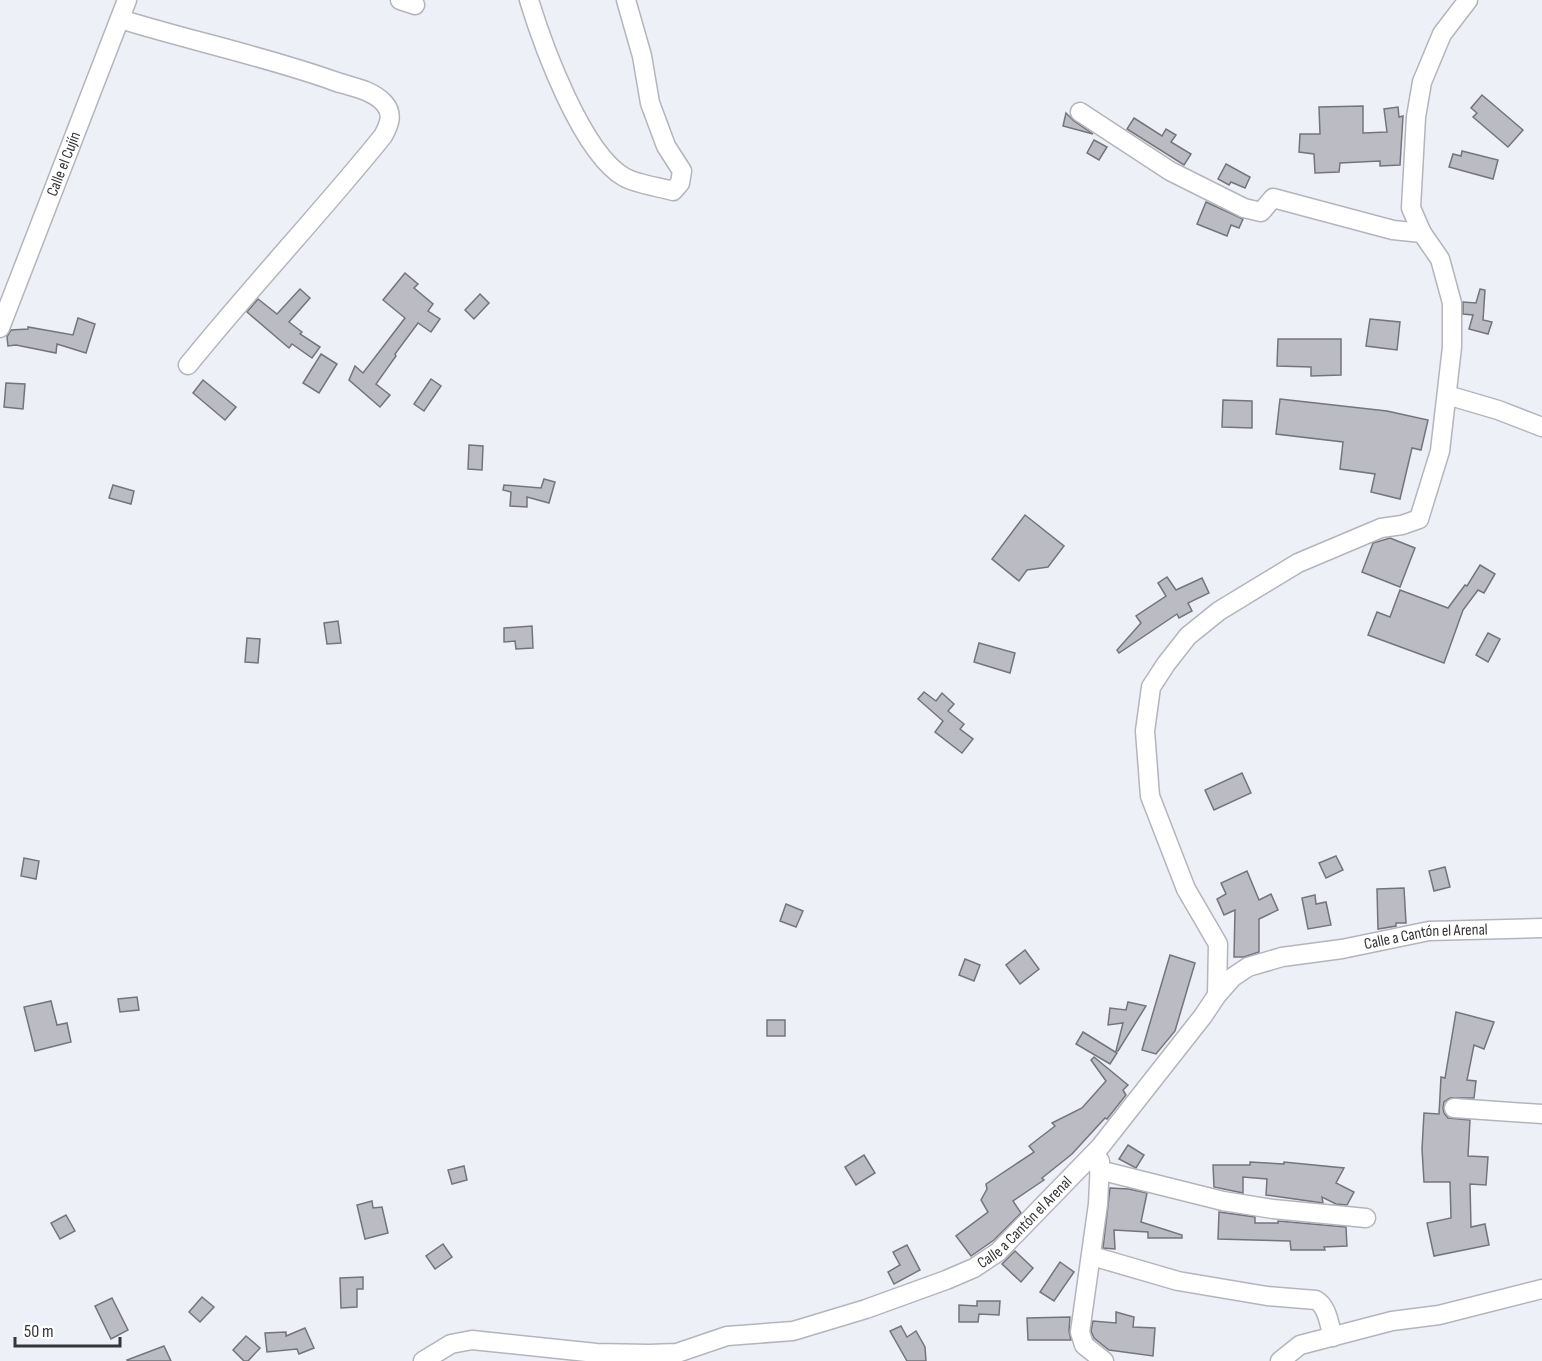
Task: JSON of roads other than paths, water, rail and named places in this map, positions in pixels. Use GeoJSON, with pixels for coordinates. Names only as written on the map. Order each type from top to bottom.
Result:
{"type":"FeatureCollection","features":[{"type":"Feature","properties":{"kind":"street","name":"Calle el Cujín"},"geometry":{"type":"LineString","coordinates":[[0,328],[127,0]]}},
{"type":"Feature","properties":{"kind":"street"},"geometry":{"type":"LineString","coordinates":[[529,0],[550,64],[600,157],[624,177],[673,191],[680,183],[681,171],[666,146],[650,103],[642,56],[626,0]]}},
{"type":"Feature","properties":{"kind":"street"},"geometry":{"type":"LineString","coordinates":[[1217,995],[1218,944],[1186,889],[1150,796],[1145,731],[1151,687],[1188,636],[1219,610],[1298,563],[1381,528],[1402,525],[1419,519],[1440,451],[1452,347],[1452,303],[1440,259],[1422,233],[1411,208],[1416,117],[1422,82],[1442,34],[1468,0]]}},
{"type":"Feature","properties":{"kind":"street"},"geometry":{"type":"LineString","coordinates":[[120,19],[358,87],[377,96],[386,105],[391,115],[389,125],[376,145],[327,205],[233,309],[188,365]]}},
{"type":"Feature","properties":{"kind":"street"},"geometry":{"type":"LineString","coordinates":[[1080,112],[1170,171],[1244,208],[1261,212],[1273,198],[1393,230],[1422,233]]}},
{"type":"Feature","properties":{"kind":"street"},"geometry":{"type":"LineString","coordinates":[[1447,395],[1498,410],[1542,427]]}},
{"type":"Feature","properties":{"kind":"street","name":"Calle a Cantón el Arenal"},"geometry":{"type":"LineString","coordinates":[[423,1361],[451,1344],[472,1340],[520,1344],[566,1356],[639,1354],[677,1357],[727,1336],[793,1331],[867,1309],[946,1280],[974,1268],[998,1252],[1100,1147],[1217,995],[1233,976],[1248,967],[1282,957],[1342,949],[1429,931],[1542,928]]}},
{"type":"Feature","properties":{"kind":"street"},"geometry":{"type":"LineString","coordinates":[[1454,1108],[1542,1114]]}},
{"type":"Feature","properties":{"kind":"street"},"geometry":{"type":"LineString","coordinates":[[1100,1147],[1098,1204],[1080,1332],[1084,1345],[1104,1361]]}},
{"type":"Feature","properties":{"kind":"street"},"geometry":{"type":"LineString","coordinates":[[1099,1170],[1223,1201],[1273,1209],[1366,1218]]}},
{"type":"Feature","properties":{"kind":"street"},"geometry":{"type":"LineString","coordinates":[[1092,1256],[1178,1281],[1267,1296],[1316,1300],[1322,1303],[1333,1337]]}},
{"type":"Feature","properties":{"kind":"street"},"geometry":{"type":"LineString","coordinates":[[1280,1361],[1300,1345],[1392,1321],[1439,1315],[1542,1289]]}}]}
